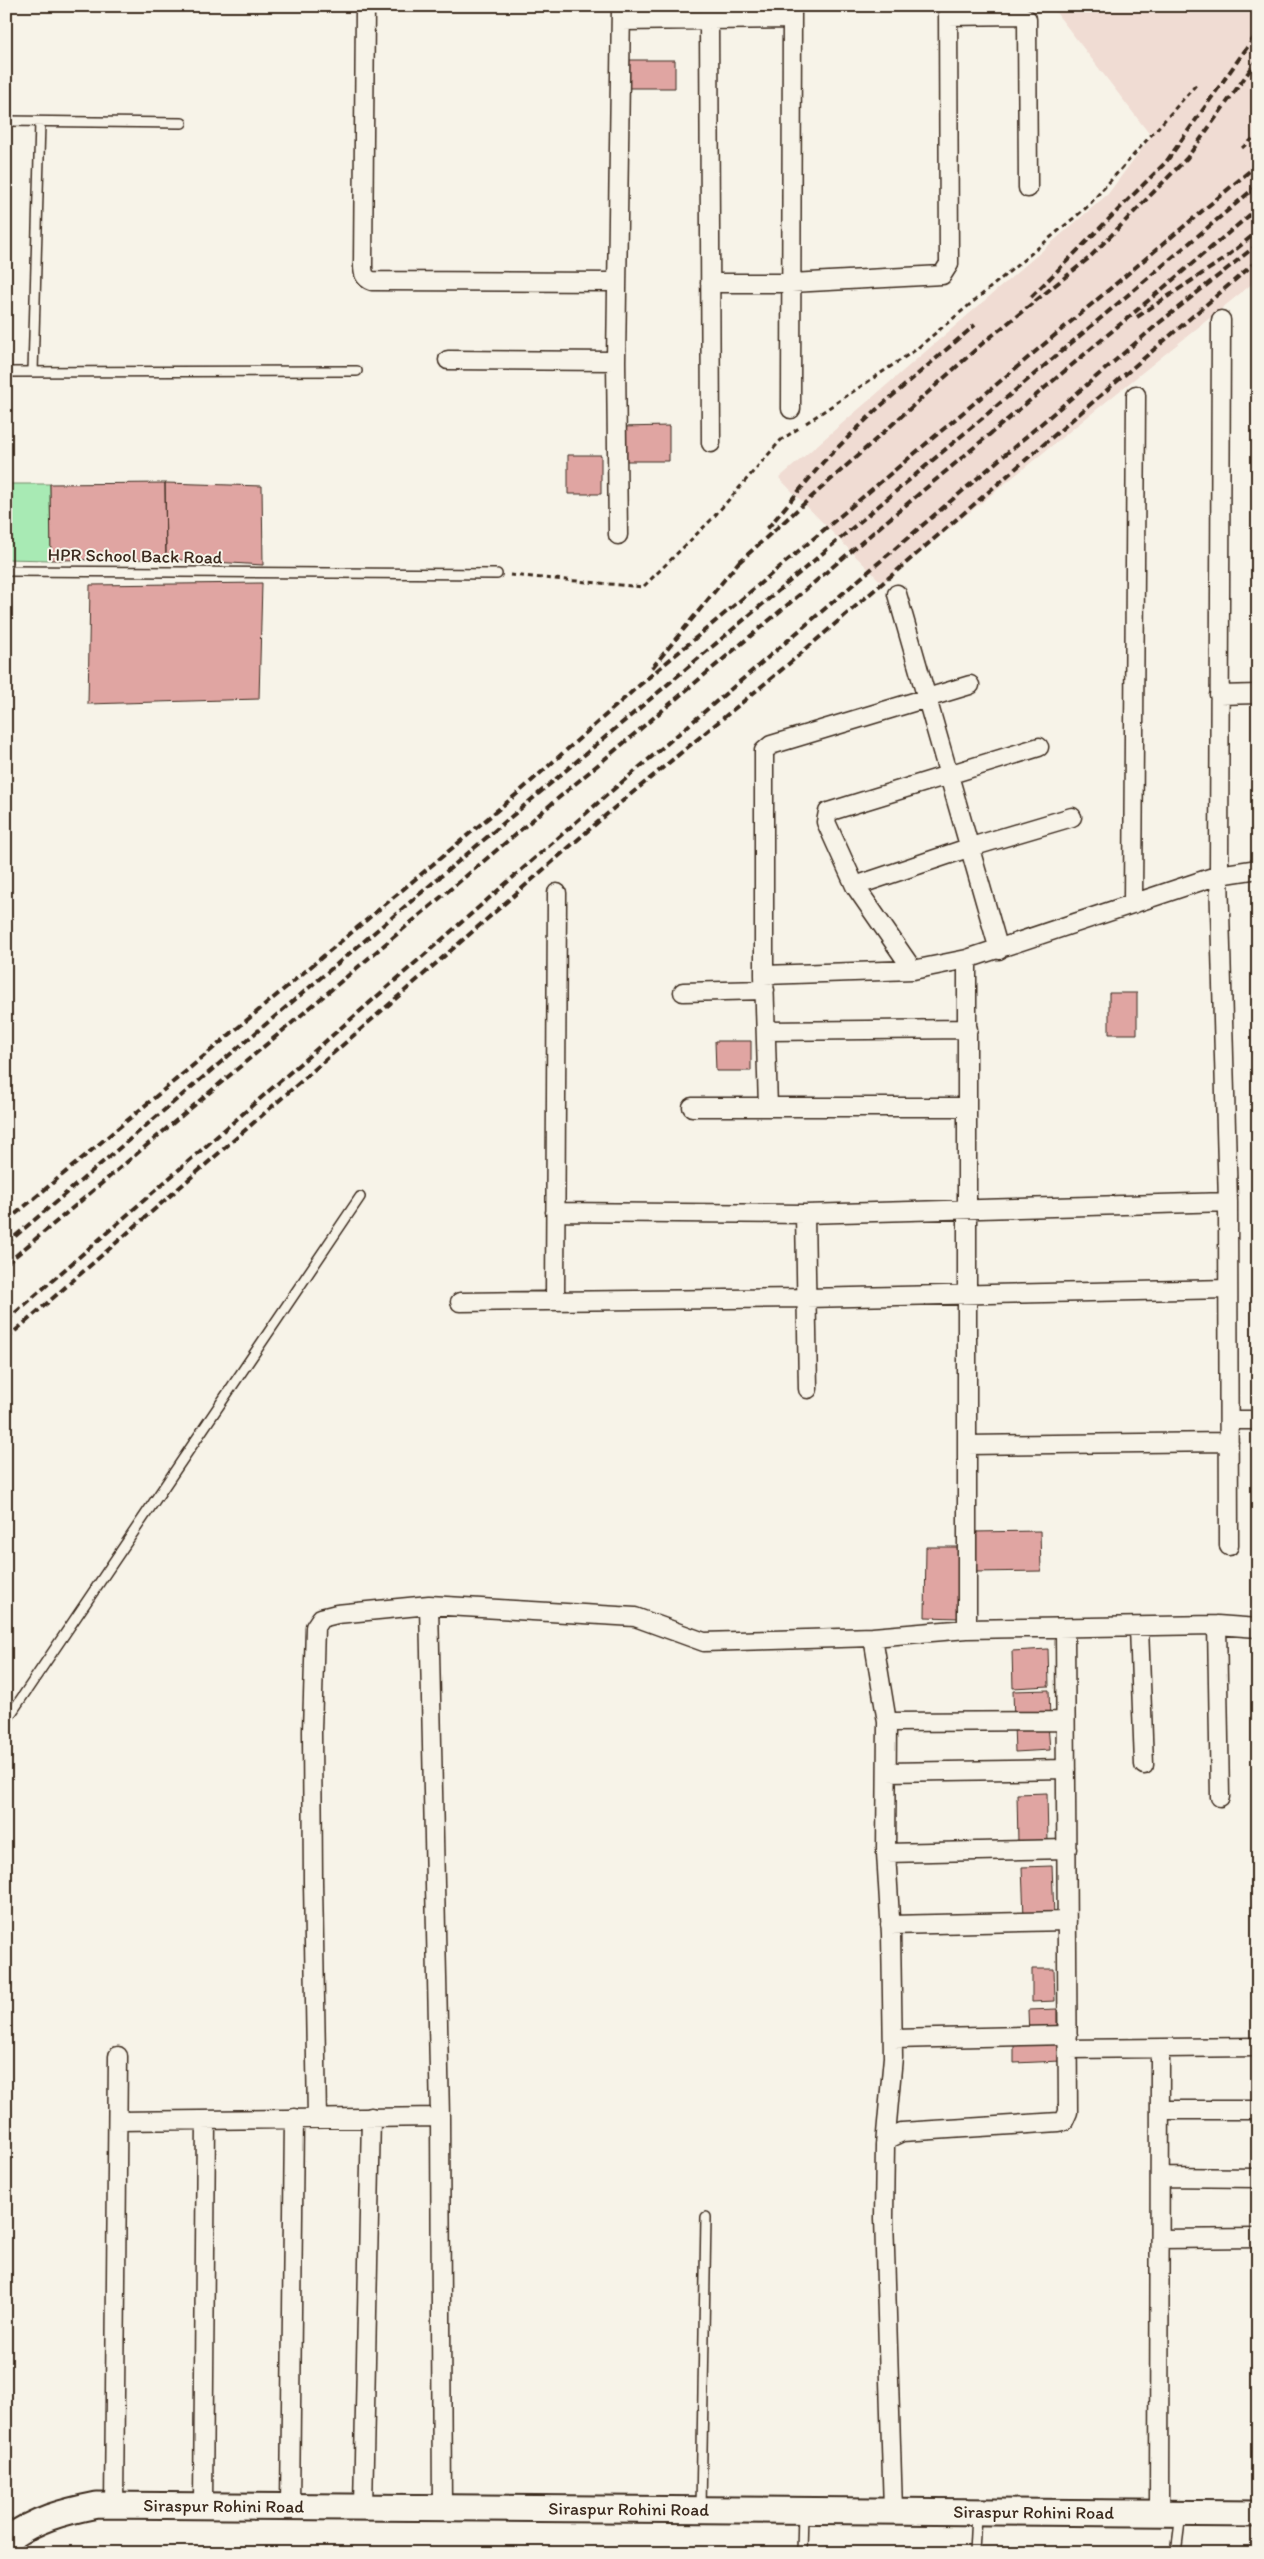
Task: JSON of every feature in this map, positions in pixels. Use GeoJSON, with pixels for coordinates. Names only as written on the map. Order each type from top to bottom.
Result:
{"type":"FeatureCollection","features":[{"type":"Feature","properties":{"kind":"street"},"geometry":{"type":"LineString","coordinates":[[365,6],[363,265],[364,275],[367,279],[382,281],[617,282]]}},
{"type":"Feature","properties":{"kind":"street"},"geometry":{"type":"LineString","coordinates":[[710,283],[791,283],[935,277],[942,275],[949,264],[948,11],[1020,15],[1027,19],[1028,188]]}},
{"type":"Feature","properties":{"kind":"street"},"geometry":{"type":"LineString","coordinates":[[618,535],[616,361],[621,14],[709,20],[792,13],[791,409]]}},
{"type":"Feature","properties":{"kind":"street"},"geometry":{"type":"LineString","coordinates":[[709,20],[711,443]]}},
{"type":"Feature","properties":{"kind":"street"},"geometry":{"type":"LineString","coordinates":[[1220,320],[1219,875],[1228,1202],[1228,1546]]}},
{"type":"Feature","properties":{"kind":"street"},"geometry":{"type":"LineString","coordinates":[[448,360],[616,361]]}},
{"type":"Feature","properties":{"kind":"street"},"geometry":{"type":"LineString","coordinates":[[1133,904],[1136,395]]}},
{"type":"Feature","properties":{"kind":"street"},"geometry":{"type":"LineString","coordinates":[[897,594],[971,847],[998,950]]}},
{"type":"Feature","properties":{"kind":"street"},"geometry":{"type":"LineString","coordinates":[[768,1107],[765,983],[764,751],[771,745],[970,685]]}},
{"type":"Feature","properties":{"kind":"street"},"geometry":{"type":"LineString","coordinates":[[1219,695],[1258,694]]}},
{"type":"Feature","properties":{"kind":"street"},"geometry":{"type":"LineString","coordinates":[[913,970],[855,886],[826,822],[828,812],[1039,747]]}},
{"type":"Feature","properties":{"kind":"street"},"geometry":{"type":"LineString","coordinates":[[855,886],[971,847],[1072,817]]}},
{"type":"Feature","properties":{"kind":"street"},"geometry":{"type":"LineString","coordinates":[[683,992],[913,970],[968,959],[1219,875],[1258,870]]}},
{"type":"Feature","properties":{"kind":"street"},"geometry":{"type":"LineString","coordinates":[[555,1301],[557,892]]}},
{"type":"Feature","properties":{"kind":"street"},"geometry":{"type":"LineString","coordinates":[[967,1630],[966,1294],[968,959]]}},
{"type":"Feature","properties":{"kind":"street"},"geometry":{"type":"LineString","coordinates":[[766,1031],[968,1028]]}},
{"type":"Feature","properties":{"kind":"street"},"geometry":{"type":"LineString","coordinates":[[692,1107],[968,1107]]}},
{"type":"Feature","properties":{"kind":"street"},"geometry":{"type":"LineString","coordinates":[[555,1212],[805,1214],[967,1211],[1228,1202]]}},
{"type":"Feature","properties":{"kind":"street"},"geometry":{"type":"LineString","coordinates":[[805,1214],[808,1389]]}},
{"type":"Feature","properties":{"kind":"street"},"geometry":{"type":"LineString","coordinates":[[460,1302],[806,1298],[1228,1289]]}},
{"type":"Feature","properties":{"kind":"street"},"geometry":{"type":"LineString","coordinates":[[1229,1420],[1258,1420]]}},
{"type":"Feature","properties":{"kind":"street"},"geometry":{"type":"LineString","coordinates":[[967,1445],[1229,1442]]}},
{"type":"Feature","properties":{"kind":"street"},"geometry":{"type":"LineString","coordinates":[[430,1605],[440,2117],[442,2508]]}},
{"type":"Feature","properties":{"kind":"street"},"geometry":{"type":"LineString","coordinates":[[317,2118],[312,1731],[315,1627],[321,1618],[337,1614],[430,1605],[635,1617],[704,1642],[873,1637],[967,1630],[1217,1626],[1258,1628]]}},
{"type":"Feature","properties":{"kind":"street"},"geometry":{"type":"LineString","coordinates":[[1217,1626],[1220,1797]]}},
{"type":"Feature","properties":{"kind":"street"},"geometry":{"type":"LineString","coordinates":[[1139,1628],[1144,1765]]}},
{"type":"Feature","properties":{"kind":"street"},"geometry":{"type":"LineString","coordinates":[[885,2145],[887,2138],[902,2132],[1064,2121],[1068,2112],[1065,1629]]}},
{"type":"Feature","properties":{"kind":"street"},"geometry":{"type":"LineString","coordinates":[[873,1637],[887,1722],[886,1853],[893,2039],[885,2145],[884,2218],[893,2510]]}},
{"type":"Feature","properties":{"kind":"street"},"geometry":{"type":"LineString","coordinates":[[887,1722],[1065,1721]]}},
{"type":"Feature","properties":{"kind":"street"},"geometry":{"type":"LineString","coordinates":[[886,1772],[1066,1769]]}},
{"type":"Feature","properties":{"kind":"street"},"geometry":{"type":"LineString","coordinates":[[886,1853],[1067,1849]]}},
{"type":"Feature","properties":{"kind":"street"},"geometry":{"type":"LineString","coordinates":[[890,1925],[1067,1921]]}},
{"type":"Feature","properties":{"kind":"street"},"geometry":{"type":"LineString","coordinates":[[893,2039],[1068,2042],[1160,2049],[1258,2047]]}},
{"type":"Feature","properties":{"kind":"street"},"geometry":{"type":"LineString","coordinates":[[1160,2049],[1160,2239],[1170,2514]]}},
{"type":"Feature","properties":{"kind":"street"},"geometry":{"type":"LineString","coordinates":[[114,2506],[118,2056]]}},
{"type":"Feature","properties":{"kind":"street"},"geometry":{"type":"LineString","coordinates":[[1160,2110],[1258,2110]]}},
{"type":"Feature","properties":{"kind":"street"},"geometry":{"type":"LineString","coordinates":[[363,2507],[371,2117]]}},
{"type":"Feature","properties":{"kind":"street"},"geometry":{"type":"LineString","coordinates":[[118,2121],[440,2117]]}},
{"type":"Feature","properties":{"kind":"street"},"geometry":{"type":"LineString","coordinates":[[290,2507],[294,2118]]}},
{"type":"Feature","properties":{"kind":"street"},"geometry":{"type":"LineString","coordinates":[[203,2506],[206,2120]]}},
{"type":"Feature","properties":{"kind":"street"},"geometry":{"type":"LineString","coordinates":[[1160,2177],[1258,2178]]}},
{"type":"Feature","properties":{"kind":"street"},"geometry":{"type":"LineString","coordinates":[[1160,2239],[1258,2238]]}},
{"type":"Feature","properties":{"kind":"street","name":"Siraspur Rohini Road"},"geometry":{"type":"LineString","coordinates":[[6,2540],[28,2525],[62,2512],[97,2505],[1258,2514]]}},
{"type":"Feature","properties":{"kind":"lane"},"geometry":{"type":"LineString","coordinates":[[6,121],[182,123]]}},
{"type":"Feature","properties":{"kind":"lane"},"geometry":{"type":"LineString","coordinates":[[33,372],[40,122]]}},
{"type":"Feature","properties":{"kind":"lane"},"geometry":{"type":"LineString","coordinates":[[6,372],[357,371]]}},
{"type":"Feature","properties":{"kind":"lane","name":"HPR School Back Road"},"geometry":{"type":"LineString","coordinates":[[6,571],[497,574]]}},
{"type":"Feature","properties":{"kind":"lane"},"geometry":{"type":"LineString","coordinates":[[6,1721],[360,1197]]}},
{"type":"Feature","properties":{"kind":"lane"},"geometry":{"type":"LineString","coordinates":[[700,2509],[706,2217]]}},
{"type":"Feature","properties":{"kind":"lane"},"geometry":{"type":"LineString","coordinates":[[802,2553],[803,2510]]}},
{"type":"Feature","properties":{"kind":"lane"},"geometry":{"type":"LineString","coordinates":[[974,2553],[976,2511]]}},
{"type":"Feature","properties":{"kind":"lane"},"geometry":{"type":"LineString","coordinates":[[1170,2514],[1176,2553]]}},
{"type":"Feature","properties":{"kind":"path"},"geometry":{"type":"LineString","coordinates":[[497,574],[643,587],[711,520],[781,440],[914,351],[1087,207],[1196,85]]}},
{"type":"Feature","properties":{"kind":"path"},"geometry":{"type":"LineString","coordinates":[[1242,148],[1258,134]]}},
{"type":"Feature","properties":{"kind":"shaded area"},"geometry":{"type":"Polygon","coordinates":[[[1051,6],[1258,6],[1258,279],[882,583],[779,478],[1108,194],[1151,136],[1051,6]]]}},
{"type":"Feature","properties":{"kind":"green space"},"geometry":{"type":"Polygon","coordinates":[[[6,484],[50,484],[51,560],[6,559],[6,484]]]}},
{"type":"Feature","properties":{"kind":"building"},"geometry":{"type":"Polygon","coordinates":[[[629,60],[675,60],[675,88],[629,88],[629,60]]]}},
{"type":"Feature","properties":{"kind":"building"},"geometry":{"type":"Polygon","coordinates":[[[669,426],[669,461],[620,461],[620,427],[669,426]]]}},
{"type":"Feature","properties":{"kind":"building"},"geometry":{"type":"Polygon","coordinates":[[[568,455],[601,455],[601,494],[568,494],[568,455]]]}},
{"type":"Feature","properties":{"kind":"building"},"geometry":{"type":"Polygon","coordinates":[[[165,483],[166,559],[51,560],[50,484],[165,483]]]}},
{"type":"Feature","properties":{"kind":"building"},"geometry":{"type":"Polygon","coordinates":[[[165,483],[262,486],[263,565],[166,559],[165,483]]]}},
{"type":"Feature","properties":{"kind":"building"},"geometry":{"type":"Polygon","coordinates":[[[262,583],[259,699],[88,704],[90,585],[262,583]]]}},
{"type":"Feature","properties":{"kind":"building"},"geometry":{"type":"Polygon","coordinates":[[[1109,993],[1137,993],[1137,1034],[1109,1034],[1109,993]]]}},
{"type":"Feature","properties":{"kind":"building"},"geometry":{"type":"Polygon","coordinates":[[[715,1041],[751,1041],[751,1071],[716,1071],[715,1041]]]}},
{"type":"Feature","properties":{"kind":"building"},"geometry":{"type":"Polygon","coordinates":[[[1040,1531],[1041,1571],[975,1572],[974,1532],[1040,1531]]]}},
{"type":"Feature","properties":{"kind":"building"},"geometry":{"type":"Polygon","coordinates":[[[926,1547],[961,1547],[959,1618],[925,1617],[926,1547]]]}},
{"type":"Feature","properties":{"kind":"building"},"geometry":{"type":"Polygon","coordinates":[[[1048,1649],[1049,1686],[1013,1688],[1012,1651],[1048,1649]]]}},
{"type":"Feature","properties":{"kind":"building"},"geometry":{"type":"Polygon","coordinates":[[[1049,1690],[1050,1721],[1014,1722],[1013,1691],[1049,1690]]]}},
{"type":"Feature","properties":{"kind":"building"},"geometry":{"type":"Polygon","coordinates":[[[1048,1724],[1050,1750],[1015,1752],[1014,1725],[1048,1724]]]}},
{"type":"Feature","properties":{"kind":"building"},"geometry":{"type":"Polygon","coordinates":[[[1047,1793],[1048,1843],[1018,1843],[1017,1794],[1047,1793]]]}},
{"type":"Feature","properties":{"kind":"building"},"geometry":{"type":"Polygon","coordinates":[[[1052,1866],[1054,1916],[1024,1917],[1022,1867],[1052,1866]]]}},
{"type":"Feature","properties":{"kind":"building"},"geometry":{"type":"Polygon","coordinates":[[[1032,1969],[1054,1969],[1055,2001],[1032,2002],[1032,1969]]]}},
{"type":"Feature","properties":{"kind":"building"},"geometry":{"type":"Polygon","coordinates":[[[1057,2009],[1057,2035],[1029,2036],[1028,2010],[1057,2009]]]}},
{"type":"Feature","properties":{"kind":"building"},"geometry":{"type":"Polygon","coordinates":[[[1060,2041],[1061,2061],[1014,2063],[1014,2043],[1060,2041]]]}},
{"type":"Feature","properties":{"kind":"railway"},"geometry":{"type":"LineString","coordinates":[[1031,297],[1166,162],[1258,32]]}},
{"type":"Feature","properties":{"kind":"railway"},"geometry":{"type":"LineString","coordinates":[[738,563],[983,343],[1089,258],[1187,158],[1258,59]]}},
{"type":"Feature","properties":{"kind":"railway"},"geometry":{"type":"LineString","coordinates":[[6,1222],[518,793],[635,689],[1258,164]]}},
{"type":"Feature","properties":{"kind":"railway"},"geometry":{"type":"LineString","coordinates":[[6,1244],[1258,185]]}},
{"type":"Feature","properties":{"kind":"railway"},"geometry":{"type":"LineString","coordinates":[[6,1264],[1258,208]]}},
{"type":"Feature","properties":{"kind":"railway"},"geometry":{"type":"LineString","coordinates":[[1137,317],[1224,259],[1258,231]]}},
{"type":"Feature","properties":{"kind":"railway"},"geometry":{"type":"LineString","coordinates":[[6,1321],[607,795],[1159,323],[1258,244]]}},
{"type":"Feature","properties":{"kind":"railway"},"geometry":{"type":"LineString","coordinates":[[6,1339],[614,808],[785,667],[1258,260]]}},
{"type":"Feature","properties":{"kind":"railway"},"geometry":{"type":"LineString","coordinates":[[767,529],[824,461],[876,410],[975,325]]}},
{"type":"Feature","properties":{"kind":"railway"},"geometry":{"type":"LineString","coordinates":[[652,668],[742,558]]}}]}
